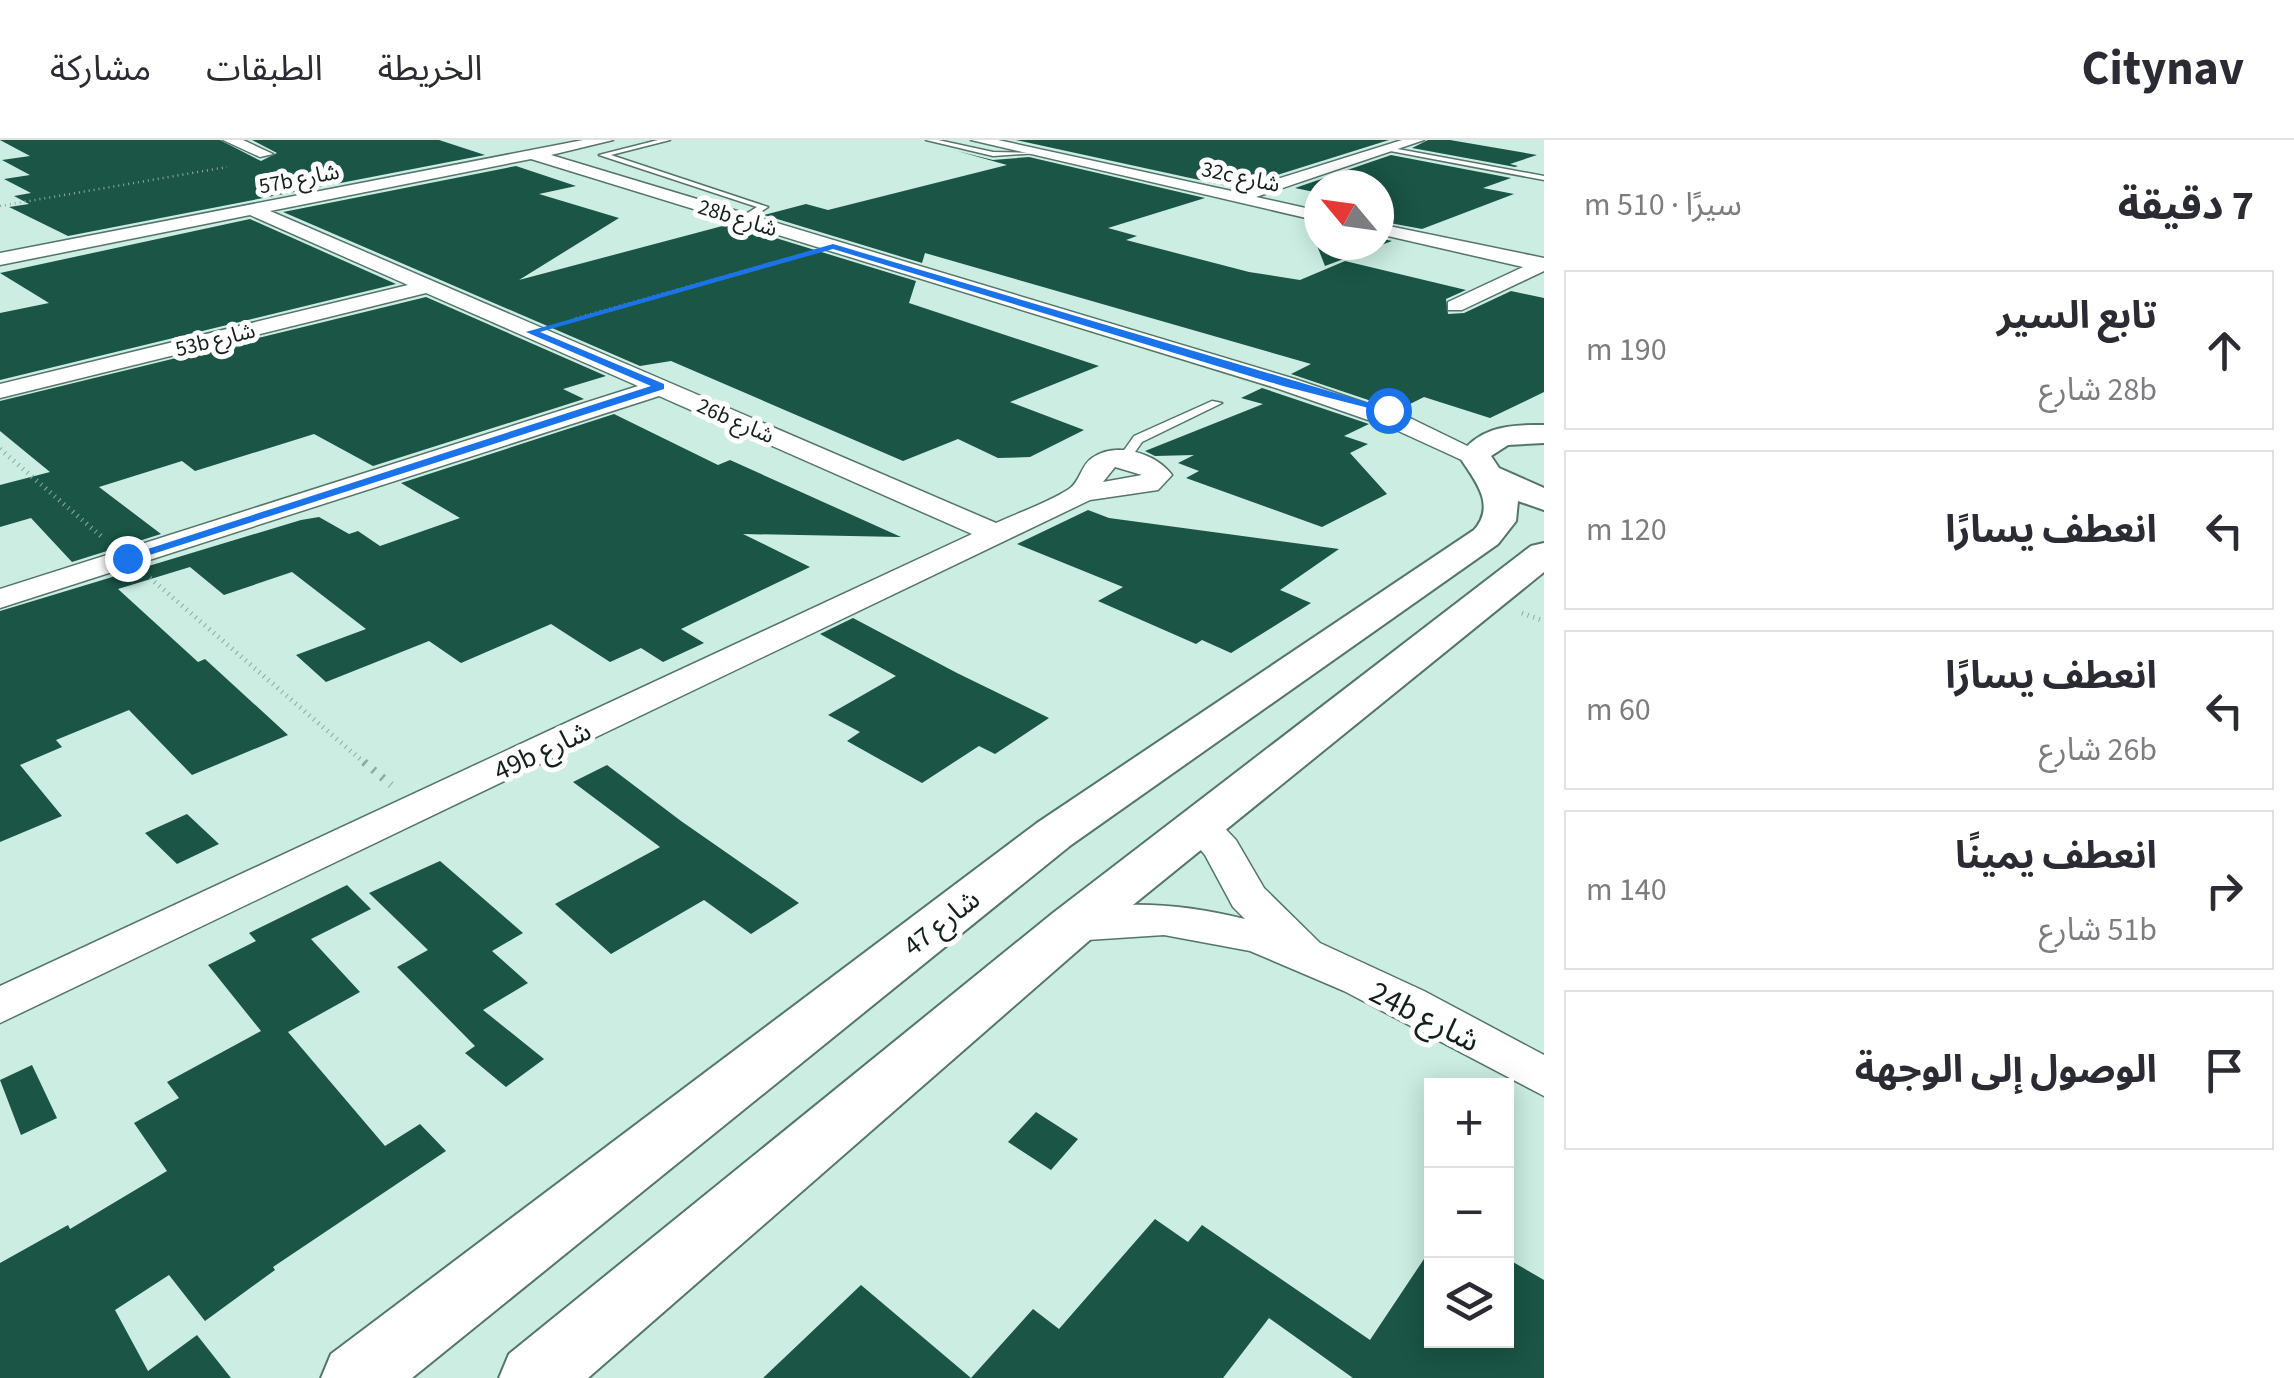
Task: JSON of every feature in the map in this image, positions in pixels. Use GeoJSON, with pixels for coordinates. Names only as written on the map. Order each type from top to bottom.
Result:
{"type":"FeatureCollection","features":[{"type":"Feature","properties":{"kind":"street"},"geometry":{"type":"LineString","coordinates":[[230,140],[264,153]]}},
{"type":"Feature","properties":{"kind":"street","name":"57b شارع"},"geometry":{"type":"LineString","coordinates":[[0,260],[606,140]]}},
{"type":"Feature","properties":{"kind":"street","name":"32c شارع"},"geometry":{"type":"LineString","coordinates":[[978,140],[1029,146],[1304,213]]}},
{"type":"Feature","properties":{"kind":"street"},"geometry":{"type":"LineString","coordinates":[[1236,198],[1417,140]]}},
{"type":"Feature","properties":{"kind":"street","name":"28b شارع"},"geometry":{"type":"LineString","coordinates":[[534,155],[1287,384],[1418,430],[1481,466]]}},
{"type":"Feature","properties":{"kind":"street","name":"26b شارع"},"geometry":{"type":"LineString","coordinates":[[253,210],[999,535]]}},
{"type":"Feature","properties":{"kind":"street"},"geometry":{"type":"LineString","coordinates":[[1394,233],[1540,268]]}},
{"type":"Feature","properties":{"kind":"street"},"geometry":{"type":"LineString","coordinates":[[0,237],[30,254]]}},
{"type":"Feature","properties":{"kind":"street"},"geometry":{"type":"LineString","coordinates":[[1455,306],[1540,268]]}},
{"type":"Feature","properties":{"kind":"street","name":"53b شارع"},"geometry":{"type":"LineString","coordinates":[[0,392],[430,286]]}},
{"type":"Feature","properties":{"kind":"street","name":"28b شارع"},"geometry":{"type":"LineString","coordinates":[[1287,384],[1449,424],[1532,434]]}},
{"type":"Feature","properties":{"kind":"street"},"geometry":{"type":"LineString","coordinates":[[0,599],[660,386]]}},
{"type":"Feature","properties":{"kind":"street"},"geometry":{"type":"LineString","coordinates":[[1532,434],[1480,446],[1481,466],[1544,500]]}},
{"type":"Feature","properties":{"kind":"street","name":"49b شارع"},"geometry":{"type":"LineString","coordinates":[[0,1006],[1084,493],[1156,480],[1155,469],[1124,460],[1098,466],[1084,493]]}},
{"type":"Feature","properties":{"kind":"street","name":"شارع 47"},"geometry":{"type":"LineString","coordinates":[[357,1378],[1054,834],[1486,537],[1504,510],[1502,495],[1481,466]]}},
{"type":"Feature","properties":{"kind":"street"},"geometry":{"type":"LineString","coordinates":[[535,1378],[1072,926],[1544,554]]}},
{"type":"Feature","properties":{"kind":"street","name":"24b شارع"},"geometry":{"type":"LineString","coordinates":[[1198,825],[1222,849],[1248,897],[1307,954]]}},
{"type":"Feature","properties":{"kind":"street","name":"24b شارع"},"geometry":{"type":"LineString","coordinates":[[1072,926],[1139,920],[1197,924],[1307,954],[1544,1078]]}},
{"type":"Feature","properties":{"kind":"lane"},"geometry":{"type":"LineString","coordinates":[[667,140],[603,155],[764,207],[744,219]]}},
{"type":"Feature","properties":{"kind":"lane"},"geometry":{"type":"LineString","coordinates":[[929,140],[993,154],[1029,146]]}},
{"type":"Feature","properties":{"kind":"lane"},"geometry":{"type":"LineString","coordinates":[[1388,149],[1544,178]]}},
{"type":"Feature","properties":{"kind":"lane"},"geometry":{"type":"LineString","coordinates":[[1124,460],[1138,439],[1216,402]]}},
{"type":"Feature","properties":{"kind":"path"},"geometry":{"type":"LineString","coordinates":[[0,206],[251,162],[264,153]]}},
{"type":"Feature","properties":{"kind":"path"},"geometry":{"type":"LineString","coordinates":[[531,332],[833,246]]}},
{"type":"Feature","properties":{"kind":"path"},"geometry":{"type":"LineString","coordinates":[[0,449],[418,808]]}},
{"type":"Feature","properties":{"kind":"building"},"geometry":{"type":"Polygon","coordinates":[[[0,140],[220,140],[261,161],[277,153],[252,140],[439,140],[485,155],[68,236],[9,207],[29,204],[14,196],[31,193],[4,179],[30,175],[2,160],[30,156],[0,140]]]}},
{"type":"Feature","properties":{"kind":"building"},"geometry":{"type":"Polygon","coordinates":[[[1016,140],[1389,140],[1236,188],[1016,140]]]}},
{"type":"Feature","properties":{"kind":"building"},"geometry":{"type":"Polygon","coordinates":[[[1428,140],[1537,155],[1510,164],[1518,166],[1515,167],[1412,148],[1428,140]]]}},
{"type":"Feature","properties":{"kind":"building"},"geometry":{"type":"Polygon","coordinates":[[[957,151],[993,160],[1029,157],[1205,198],[1108,228],[1137,236],[1126,240],[1249,272],[1300,280],[1345,261],[1466,290],[1446,299],[1448,314],[1464,313],[1511,291],[1544,298],[1544,392],[1490,418],[1424,397],[1398,410],[1291,374],[1311,364],[925,253],[922,263],[764,215],[806,204],[828,210],[1007,165],[957,151]]]}},
{"type":"Feature","properties":{"kind":"building"},"geometry":{"type":"Polygon","coordinates":[[[1391,155],[1511,178],[1483,188],[1514,194],[1422,229],[1394,224],[1394,170],[1347,170],[1391,155]]]}},
{"type":"Feature","properties":{"kind":"building"},"geometry":{"type":"Polygon","coordinates":[[[516,166],[576,186],[539,194],[619,218],[519,280],[730,224],[916,281],[909,303],[1099,366],[1010,402],[1084,430],[1030,457],[998,458],[958,439],[903,461],[671,361],[640,366],[283,212],[516,166]]]}},
{"type":"Feature","properties":{"kind":"building"},"geometry":{"type":"Polygon","coordinates":[[[250,219],[396,284],[0,380],[0,313],[49,303],[0,273],[250,219]]]}},
{"type":"Feature","properties":{"kind":"building"},"geometry":{"type":"Polygon","coordinates":[[[426,297],[606,376],[563,389],[584,399],[373,466],[314,434],[195,471],[182,461],[99,487],[161,534],[72,562],[31,518],[0,527],[0,485],[50,472],[0,431],[0,401],[426,297]]]}},
{"type":"Feature","properties":{"kind":"building"},"geometry":{"type":"Polygon","coordinates":[[[1262,388],[1369,424],[1344,436],[1368,444],[1350,453],[1387,494],[1322,527],[1186,478],[1199,471],[1178,463],[1194,455],[1155,456],[1145,451],[1263,404],[1241,398],[1262,388]]]}},
{"type":"Feature","properties":{"kind":"building"},"geometry":{"type":"Polygon","coordinates":[[[614,414],[718,465],[730,460],[901,537],[743,534],[810,567],[681,629],[704,643],[663,662],[641,648],[610,662],[551,624],[461,663],[429,641],[326,682],[296,655],[366,629],[292,572],[224,595],[190,567],[118,589],[198,662],[205,659],[288,735],[192,775],[129,710],[56,740],[62,747],[20,765],[62,816],[0,842],[0,611],[301,520],[319,517],[349,534],[358,531],[380,546],[460,518],[401,483],[614,414]]]}},
{"type":"Feature","properties":{"kind":"building"},"geometry":{"type":"Polygon","coordinates":[[[1088,510],[1109,518],[1339,549],[1280,590],[1311,603],[1231,653],[1202,640],[1196,644],[1098,601],[1123,587],[1017,544],[1088,510]]]}},
{"type":"Feature","properties":{"kind":"building"},"geometry":{"type":"Polygon","coordinates":[[[853,618],[1049,718],[995,754],[979,746],[922,783],[847,741],[860,732],[828,715],[896,676],[820,634],[853,618]]]}},
{"type":"Feature","properties":{"kind":"building"},"geometry":{"type":"Polygon","coordinates":[[[607,765],[799,903],[751,934],[704,900],[611,954],[555,904],[660,847],[573,782],[607,765]]]}},
{"type":"Feature","properties":{"kind":"building"},"geometry":{"type":"Polygon","coordinates":[[[187,814],[219,844],[177,864],[145,833],[187,814]]]}},
{"type":"Feature","properties":{"kind":"building"},"geometry":{"type":"Polygon","coordinates":[[[440,861],[523,933],[492,951],[528,983],[483,1010],[544,1059],[506,1087],[465,1053],[475,1046],[397,967],[428,950],[369,893],[440,861]]]}},
{"type":"Feature","properties":{"kind":"building"},"geometry":{"type":"Polygon","coordinates":[[[347,885],[371,909],[311,939],[360,992],[288,1032],[385,1146],[420,1124],[446,1151],[273,1267],[275,1270],[205,1321],[169,1275],[115,1310],[148,1371],[197,1335],[231,1378],[0,1378],[0,1263],[68,1225],[70,1229],[167,1171],[134,1123],[179,1098],[167,1082],[261,1031],[208,965],[256,941],[249,933],[347,885]]]}},
{"type":"Feature","properties":{"kind":"building"},"geometry":{"type":"Polygon","coordinates":[[[32,1065],[57,1118],[21,1135],[0,1080],[32,1065]]]}},
{"type":"Feature","properties":{"kind":"building"},"geometry":{"type":"Polygon","coordinates":[[[1036,1112],[1078,1139],[1051,1170],[1008,1142],[1036,1112]]]}},
{"type":"Feature","properties":{"kind":"building"},"geometry":{"type":"Polygon","coordinates":[[[1155,1219],[1188,1242],[1202,1225],[1370,1340],[1424,1259],[1424,1348],[1514,1348],[1514,1263],[1544,1280],[1544,1378],[1353,1378],[1269,1318],[1223,1378],[971,1378],[1033,1309],[1059,1329],[1155,1219]]]}},
{"type":"Feature","properties":{"kind":"building"},"geometry":{"type":"Polygon","coordinates":[[[861,1285],[971,1378],[763,1378],[861,1285]]]}},
{"type":"Feature","properties":{"kind":"route"},"geometry":{"type":"LineString","coordinates":[[127,558],[660,386],[531,332],[833,246],[1287,384],[1388,410]]}}]}
